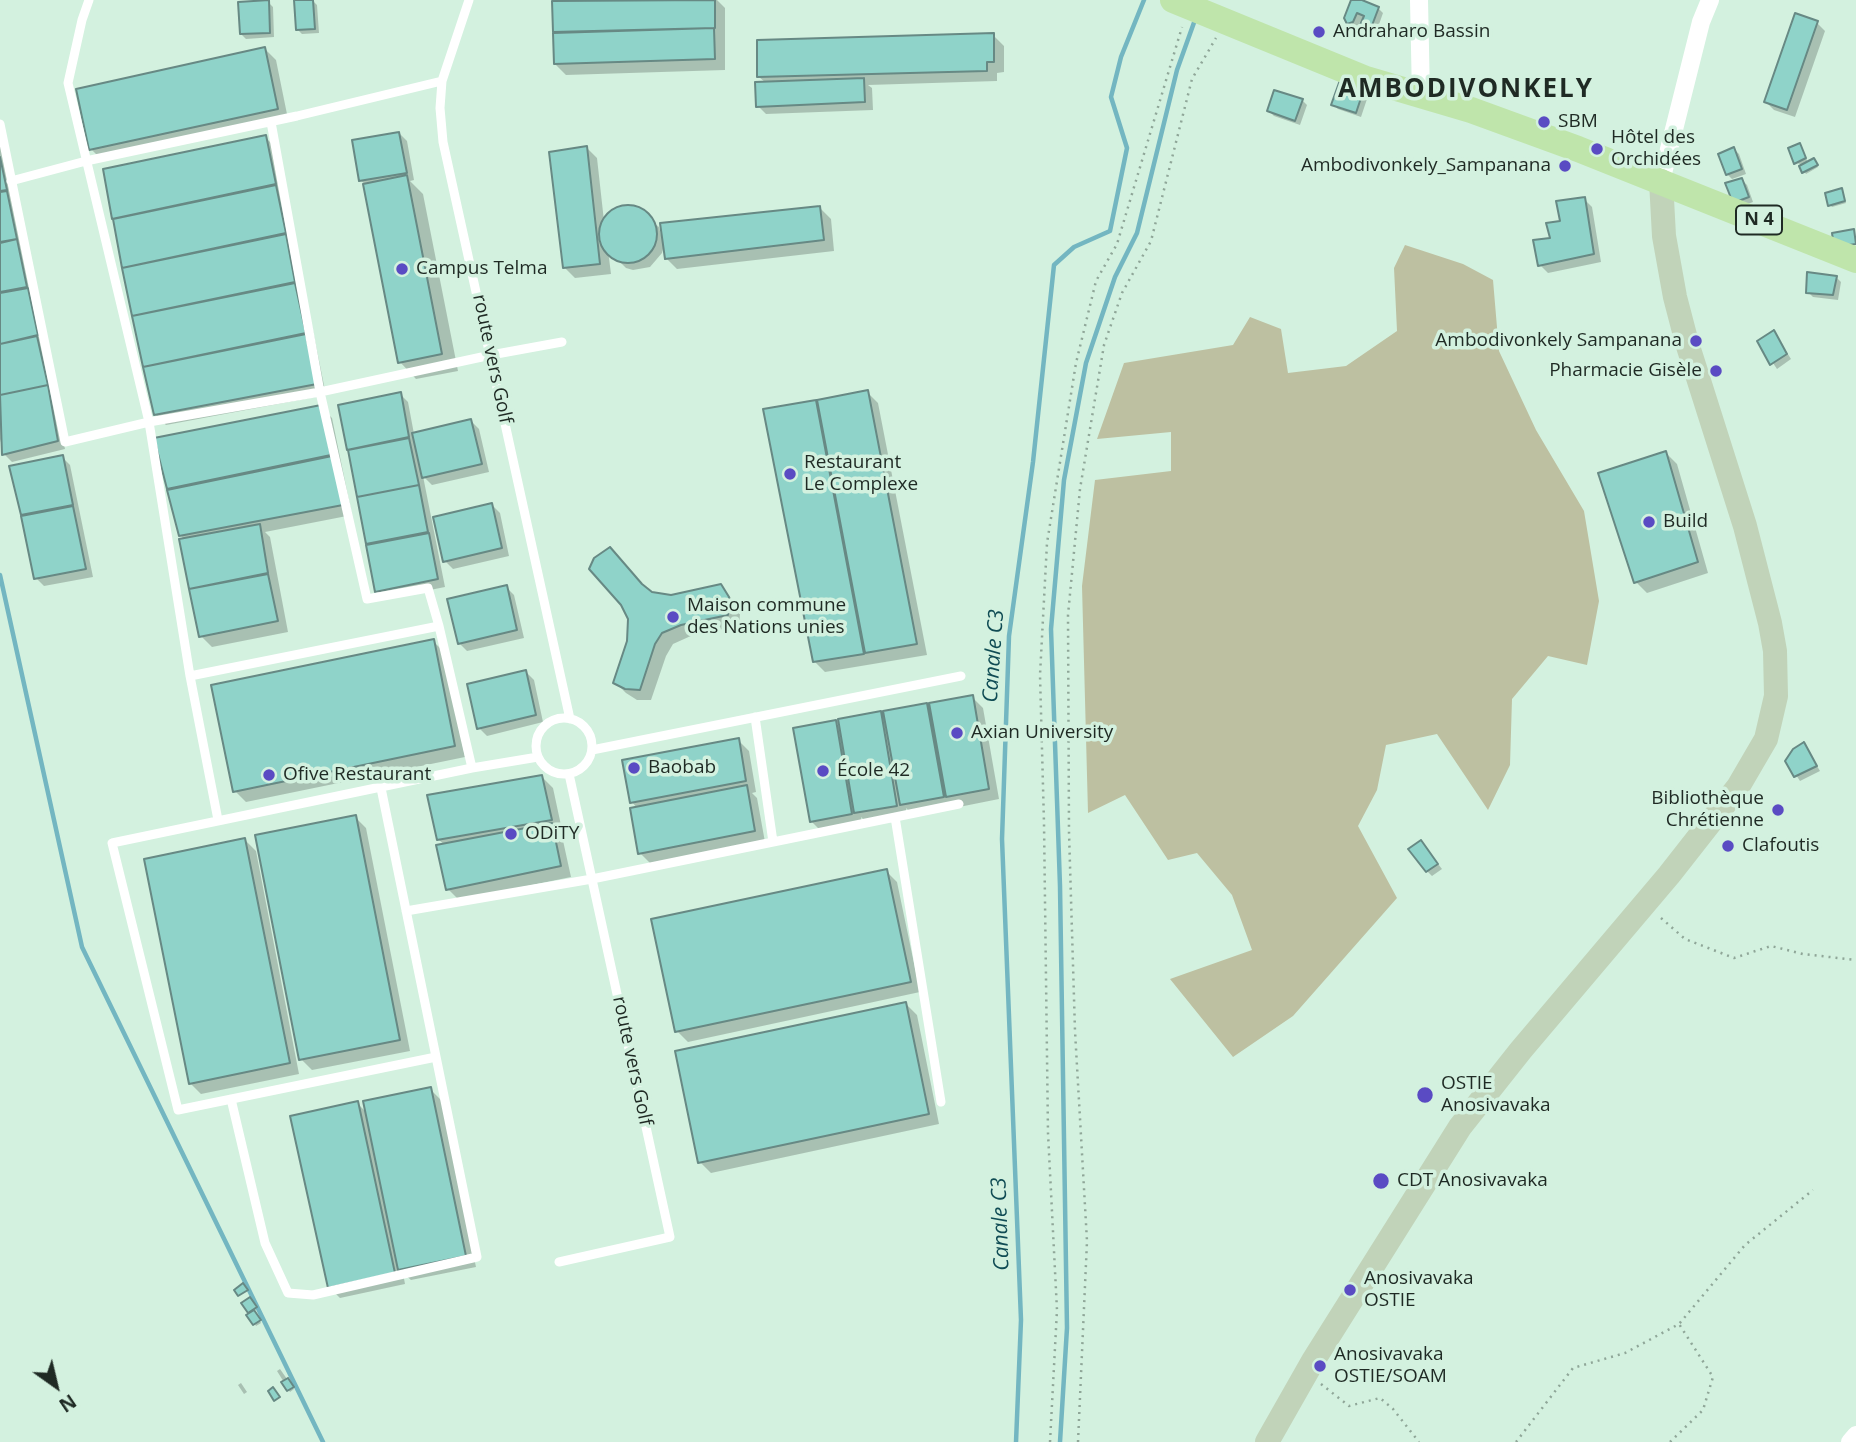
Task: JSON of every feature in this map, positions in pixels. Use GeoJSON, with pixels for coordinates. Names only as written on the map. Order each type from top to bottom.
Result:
{"type":"FeatureCollection","features":[{"type":"Feature","properties":{"kind":"main road","name":"N 4"},"geometry":{"type":"LineString","coordinates":[[1181,3],[1366,79],[1509,124],[1661,181],[1856,260]]}},
{"type":"Feature","properties":{"kind":"main road"},"geometry":{"type":"LineString","coordinates":[[1267,1442],[1306,1373],[1460,1127],[1738,787],[1766,739],[1772,718],[1775,651],[1761,581],[1675,297],[1664,236],[1661,181]]}},
{"type":"Feature","properties":{"kind":"street"},"geometry":{"type":"LineString","coordinates":[[1419,0],[1421,96]]}},
{"type":"Feature","properties":{"kind":"street"},"geometry":{"type":"LineString","coordinates":[[1661,181],[1701,22],[1710,0]]}},
{"type":"Feature","properties":{"kind":"street"},"geometry":{"type":"LineString","coordinates":[[1850,1442],[1856,1435]]}},
{"type":"Feature","properties":{"kind":"lane"},"geometry":{"type":"LineString","coordinates":[[89,0],[68,83],[149,422],[190,676],[218,820]]}},
{"type":"Feature","properties":{"kind":"lane","name":"route vers Golf"},"geometry":{"type":"LineString","coordinates":[[469,0],[442,81],[440,108],[443,142],[570,719]]}},
{"type":"Feature","properties":{"kind":"lane"},"geometry":{"type":"LineString","coordinates":[[11,181],[86,160],[271,122],[442,81]]}},
{"type":"Feature","properties":{"kind":"lane"},"geometry":{"type":"LineString","coordinates":[[271,122],[320,392],[368,599],[428,588],[472,768]]}},
{"type":"Feature","properties":{"kind":"lane"},"geometry":{"type":"LineString","coordinates":[[0,124],[65,442],[149,422],[320,392],[562,342]]}},
{"type":"Feature","properties":{"kind":"lane"},"geometry":{"type":"LineString","coordinates":[[190,676],[439,626]]}},
{"type":"Feature","properties":{"kind":"lane"},"geometry":{"type":"LineString","coordinates":[[592,750],[961,676]]}},
{"type":"Feature","properties":{"kind":"lane"},"geometry":{"type":"LineString","coordinates":[[755,717],[773,842]]}},
{"type":"Feature","properties":{"kind":"lane"},"geometry":{"type":"LineString","coordinates":[[570,719],[586,728],[592,740],[592,750],[586,765],[569,774],[550,770],[538,757],[537,742],[545,726],[553,720],[570,719]]}},
{"type":"Feature","properties":{"kind":"lane"},"geometry":{"type":"LineString","coordinates":[[436,1057],[178,1110],[112,843],[472,768],[538,757]]}},
{"type":"Feature","properties":{"kind":"lane","name":"route vers Golf"},"geometry":{"type":"LineString","coordinates":[[559,1262],[670,1237],[569,774]]}},
{"type":"Feature","properties":{"kind":"lane"},"geometry":{"type":"LineString","coordinates":[[231,1099],[265,1243],[288,1293],[313,1296],[477,1257],[382,788]]}},
{"type":"Feature","properties":{"kind":"lane"},"geometry":{"type":"LineString","coordinates":[[406,911],[592,879],[960,804]]}},
{"type":"Feature","properties":{"kind":"lane"},"geometry":{"type":"LineString","coordinates":[[895,817],[941,1102]]}},
{"type":"Feature","properties":{"kind":"path"},"geometry":{"type":"LineString","coordinates":[[1051,1442],[1057,1311],[1048,1133],[1040,675],[1047,543],[1076,363],[1096,281],[1117,244],[1181,3]]}},
{"type":"Feature","properties":{"kind":"path"},"geometry":{"type":"LineString","coordinates":[[1078,1442],[1087,1241],[1075,1031],[1069,832],[1068,615],[1080,489],[1104,345],[1122,293],[1151,241],[1192,79],[1226,20]]}},
{"type":"Feature","properties":{"kind":"path"},"geometry":{"type":"LineString","coordinates":[[1644,904],[1685,939],[1734,958],[1771,946],[1803,954],[1856,960]]}},
{"type":"Feature","properties":{"kind":"path"},"geometry":{"type":"LineString","coordinates":[[1516,1442],[1573,1368],[1625,1353],[1679,1324],[1745,1245],[1813,1190]]}},
{"type":"Feature","properties":{"kind":"path"},"geometry":{"type":"LineString","coordinates":[[1670,1442],[1703,1410],[1713,1377],[1679,1324]]}},
{"type":"Feature","properties":{"kind":"path"},"geometry":{"type":"LineString","coordinates":[[1306,1373],[1349,1406],[1380,1398],[1393,1409],[1419,1442]]}},
{"type":"Feature","properties":{"kind":"green space"},"geometry":{"type":"Polygon","coordinates":[[[1405,245],[1463,264],[1493,280],[1499,351],[1536,430],[1584,511],[1599,601],[1587,665],[1548,656],[1512,699],[1510,765],[1488,810],[1437,734],[1386,745],[1377,790],[1358,826],[1397,898],[1293,1016],[1233,1057],[1170,979],[1252,950],[1232,895],[1197,853],[1168,860],[1125,795],[1088,813],[1082,586],[1095,480],[1171,471],[1171,432],[1097,439],[1124,363],[1233,345],[1250,317],[1281,329],[1288,373],[1346,366],[1397,331],[1394,268],[1405,245]]]}},
{"type":"Feature","properties":{"kind":"building"},"geometry":{"type":"Polygon","coordinates":[[[269,0],[270,33],[240,34],[238,2],[269,0]]]}},
{"type":"Feature","properties":{"kind":"building"},"geometry":{"type":"Polygon","coordinates":[[[294,0],[313,0],[315,29],[296,30],[294,0]]]}},
{"type":"Feature","properties":{"kind":"building"},"geometry":{"type":"Polygon","coordinates":[[[715,0],[715,28],[553,32],[552,1],[715,0]]]}},
{"type":"Feature","properties":{"kind":"building"},"geometry":{"type":"Polygon","coordinates":[[[1351,0],[1362,0],[1379,7],[1371,28],[1364,31],[1360,25],[1364,16],[1357,13],[1353,22],[1347,24],[1344,18],[1351,0]]]}},
{"type":"Feature","properties":{"kind":"building"},"geometry":{"type":"Polygon","coordinates":[[[1795,13],[1818,21],[1787,110],[1764,102],[1795,13]]]}},
{"type":"Feature","properties":{"kind":"building"},"geometry":{"type":"Polygon","coordinates":[[[714,28],[715,59],[554,64],[553,33],[714,28]]]}},
{"type":"Feature","properties":{"kind":"building"},"geometry":{"type":"Polygon","coordinates":[[[994,33],[994,62],[987,62],[987,71],[757,77],[757,40],[994,33]]]}},
{"type":"Feature","properties":{"kind":"building"},"geometry":{"type":"Polygon","coordinates":[[[265,47],[278,109],[89,150],[76,89],[265,47]]]}},
{"type":"Feature","properties":{"kind":"building"},"geometry":{"type":"Polygon","coordinates":[[[864,78],[865,102],[756,107],[755,82],[864,78]]]}},
{"type":"Feature","properties":{"kind":"building"},"geometry":{"type":"Polygon","coordinates":[[[1340,80],[1364,89],[1356,113],[1331,105],[1340,80]]]}},
{"type":"Feature","properties":{"kind":"building"},"geometry":{"type":"Polygon","coordinates":[[[1274,90],[1303,99],[1295,121],[1267,111],[1274,90]]]}},
{"type":"Feature","properties":{"kind":"building"},"geometry":{"type":"Polygon","coordinates":[[[399,132],[407,173],[359,181],[352,140],[399,132]]]}},
{"type":"Feature","properties":{"kind":"building"},"geometry":{"type":"Polygon","coordinates":[[[266,135],[276,184],[112,219],[103,169],[266,135]]]}},
{"type":"Feature","properties":{"kind":"building"},"geometry":{"type":"Polygon","coordinates":[[[1800,143],[1806,158],[1794,164],[1788,148],[1800,143]]]}},
{"type":"Feature","properties":{"kind":"building"},"geometry":{"type":"Polygon","coordinates":[[[587,146],[600,264],[563,268],[549,152],[587,146]]]}},
{"type":"Feature","properties":{"kind":"building"},"geometry":{"type":"Polygon","coordinates":[[[1734,147],[1742,169],[1726,175],[1718,154],[1734,147]]]}},
{"type":"Feature","properties":{"kind":"building"},"geometry":{"type":"Polygon","coordinates":[[[0,157],[7,190],[0,191],[0,157]]]}},
{"type":"Feature","properties":{"kind":"building"},"geometry":{"type":"Polygon","coordinates":[[[1814,158],[1818,165],[1802,173],[1799,166],[1814,158]]]}},
{"type":"Feature","properties":{"kind":"building","name":"Campus Telma"},"geometry":{"type":"Polygon","coordinates":[[[407,175],[442,354],[398,363],[363,184],[407,175]]]}},
{"type":"Feature","properties":{"kind":"building"},"geometry":{"type":"Polygon","coordinates":[[[1742,178],[1749,197],[1733,203],[1725,183],[1742,178]]]}},
{"type":"Feature","properties":{"kind":"building"},"geometry":{"type":"Polygon","coordinates":[[[276,185],[286,233],[122,268],[113,219],[276,185]]]}},
{"type":"Feature","properties":{"kind":"building"},"geometry":{"type":"Polygon","coordinates":[[[1842,188],[1845,201],[1828,206],[1825,193],[1842,188]]]}},
{"type":"Feature","properties":{"kind":"building"},"geometry":{"type":"Polygon","coordinates":[[[7,191],[17,239],[0,242],[0,192],[7,191]]]}},
{"type":"Feature","properties":{"kind":"building"},"geometry":{"type":"Polygon","coordinates":[[[1585,197],[1594,254],[1538,266],[1533,240],[1550,238],[1546,223],[1560,221],[1556,201],[1585,197]]]}},
{"type":"Feature","properties":{"kind":"building"},"geometry":{"type":"Polygon","coordinates":[[[628,205],[644,210],[652,218],[657,234],[652,250],[644,258],[628,263],[612,258],[604,250],[599,234],[604,218],[612,210],[628,205]]]}},
{"type":"Feature","properties":{"kind":"building"},"geometry":{"type":"Polygon","coordinates":[[[820,206],[824,240],[665,259],[660,223],[820,206]]]}},
{"type":"Feature","properties":{"kind":"building"},"geometry":{"type":"Polygon","coordinates":[[[1854,229],[1856,244],[1834,247],[1832,233],[1854,229]]]}},
{"type":"Feature","properties":{"kind":"building"},"geometry":{"type":"Polygon","coordinates":[[[286,234],[295,282],[132,316],[122,268],[286,234]]]}},
{"type":"Feature","properties":{"kind":"building"},"geometry":{"type":"Polygon","coordinates":[[[17,239],[27,287],[0,292],[0,243],[17,239]]]}},
{"type":"Feature","properties":{"kind":"building"},"geometry":{"type":"Polygon","coordinates":[[[1807,272],[1837,276],[1833,295],[1806,293],[1807,272]]]}},
{"type":"Feature","properties":{"kind":"building"},"geometry":{"type":"Polygon","coordinates":[[[295,283],[306,333],[143,367],[132,316],[295,283]]]}},
{"type":"Feature","properties":{"kind":"building"},"geometry":{"type":"Polygon","coordinates":[[[28,288],[38,335],[0,344],[0,293],[28,288]]]}},
{"type":"Feature","properties":{"kind":"building"},"geometry":{"type":"Polygon","coordinates":[[[1774,330],[1787,354],[1770,365],[1757,341],[1774,330]]]}},
{"type":"Feature","properties":{"kind":"building"},"geometry":{"type":"Polygon","coordinates":[[[306,334],[317,384],[154,415],[143,367],[306,334]]]}},
{"type":"Feature","properties":{"kind":"building"},"geometry":{"type":"Polygon","coordinates":[[[37,336],[48,385],[0,395],[0,344],[37,336]]]}},
{"type":"Feature","properties":{"kind":"building"},"geometry":{"type":"Polygon","coordinates":[[[48,385],[58,441],[2,455],[0,395],[48,385]]]}},
{"type":"Feature","properties":{"kind":"building"},"geometry":{"type":"Polygon","coordinates":[[[868,390],[917,644],[865,653],[817,400],[868,390]]]}},
{"type":"Feature","properties":{"kind":"building"},"geometry":{"type":"Polygon","coordinates":[[[401,392],[409,437],[347,450],[338,405],[401,392]]]}},
{"type":"Feature","properties":{"kind":"building"},"geometry":{"type":"Polygon","coordinates":[[[816,400],[864,654],[813,662],[763,409],[816,400]]]}},
{"type":"Feature","properties":{"kind":"building"},"geometry":{"type":"Polygon","coordinates":[[[321,405],[331,455],[167,489],[154,438],[321,405]]]}},
{"type":"Feature","properties":{"kind":"building"},"geometry":{"type":"Polygon","coordinates":[[[471,419],[482,464],[422,478],[412,433],[471,419]]]}},
{"type":"Feature","properties":{"kind":"building"},"geometry":{"type":"Polygon","coordinates":[[[409,438],[419,485],[357,497],[348,450],[409,438]]]}},
{"type":"Feature","properties":{"kind":"building"},"geometry":{"type":"Polygon","coordinates":[[[1666,451],[1698,562],[1634,583],[1598,473],[1666,451]]]}},
{"type":"Feature","properties":{"kind":"building"},"geometry":{"type":"Polygon","coordinates":[[[63,455],[73,505],[21,515],[9,466],[63,455]]]}},
{"type":"Feature","properties":{"kind":"building"},"geometry":{"type":"Polygon","coordinates":[[[332,456],[343,505],[179,536],[167,490],[332,456]]]}},
{"type":"Feature","properties":{"kind":"building"},"geometry":{"type":"Polygon","coordinates":[[[419,485],[428,532],[366,544],[357,497],[419,485]]]}},
{"type":"Feature","properties":{"kind":"building"},"geometry":{"type":"Polygon","coordinates":[[[492,503],[502,548],[443,562],[433,517],[492,503]]]}},
{"type":"Feature","properties":{"kind":"building"},"geometry":{"type":"Polygon","coordinates":[[[73,506],[86,569],[34,579],[21,516],[73,506]]]}},
{"type":"Feature","properties":{"kind":"building"},"geometry":{"type":"Polygon","coordinates":[[[260,524],[268,573],[189,589],[179,539],[260,524]]]}},
{"type":"Feature","properties":{"kind":"building"},"geometry":{"type":"Polygon","coordinates":[[[429,533],[438,579],[375,592],[366,545],[429,533]]]}},
{"type":"Feature","properties":{"kind":"building","name":"Maison commune des Nations unies"},"geometry":{"type":"Polygon","coordinates":[[[610,547],[652,592],[671,595],[721,584],[729,597],[728,615],[681,625],[662,633],[655,644],[640,690],[625,689],[613,683],[627,641],[628,619],[621,605],[589,569],[594,558],[610,547]]]}},
{"type":"Feature","properties":{"kind":"building"},"geometry":{"type":"Polygon","coordinates":[[[268,574],[278,621],[199,637],[189,589],[268,574]]]}},
{"type":"Feature","properties":{"kind":"building"},"geometry":{"type":"Polygon","coordinates":[[[507,585],[517,630],[458,644],[447,599],[507,585]]]}},
{"type":"Feature","properties":{"kind":"building"},"geometry":{"type":"Polygon","coordinates":[[[434,639],[455,746],[233,792],[211,685],[434,639]]]}},
{"type":"Feature","properties":{"kind":"building"},"geometry":{"type":"Polygon","coordinates":[[[526,670],[536,715],[477,729],[467,684],[526,670]]]}},
{"type":"Feature","properties":{"kind":"building"},"geometry":{"type":"Polygon","coordinates":[[[973,695],[989,789],[946,797],[929,703],[973,695]]]}},
{"type":"Feature","properties":{"kind":"building"},"geometry":{"type":"Polygon","coordinates":[[[927,703],[944,797],[900,805],[883,711],[927,703]]]}},
{"type":"Feature","properties":{"kind":"building"},"geometry":{"type":"Polygon","coordinates":[[[881,711],[897,806],[854,813],[838,719],[881,711]]]}},
{"type":"Feature","properties":{"kind":"building","name":"École 42"},"geometry":{"type":"Polygon","coordinates":[[[836,720],[852,814],[810,822],[793,728],[836,720]]]}},
{"type":"Feature","properties":{"kind":"building"},"geometry":{"type":"Polygon","coordinates":[[[739,738],[746,781],[630,803],[622,760],[739,738]]]}},
{"type":"Feature","properties":{"kind":"building"},"geometry":{"type":"Polygon","coordinates":[[[1804,742],[1817,766],[1794,777],[1785,761],[1793,749],[1804,742]]]}},
{"type":"Feature","properties":{"kind":"building"},"geometry":{"type":"Polygon","coordinates":[[[542,775],[552,820],[437,840],[427,795],[542,775]]]}},
{"type":"Feature","properties":{"kind":"building"},"geometry":{"type":"Polygon","coordinates":[[[747,785],[755,831],[638,854],[630,808],[747,785]]]}},
{"type":"Feature","properties":{"kind":"building"},"geometry":{"type":"Polygon","coordinates":[[[356,815],[400,1040],[299,1060],[255,835],[356,815]]]}},
{"type":"Feature","properties":{"kind":"building"},"geometry":{"type":"Polygon","coordinates":[[[552,823],[561,866],[446,890],[436,845],[552,823]]]}},
{"type":"Feature","properties":{"kind":"building"},"geometry":{"type":"Polygon","coordinates":[[[245,838],[290,1063],[189,1084],[144,859],[245,838]]]}},
{"type":"Feature","properties":{"kind":"building"},"geometry":{"type":"Polygon","coordinates":[[[1421,840],[1438,864],[1426,872],[1408,849],[1421,840]]]}},
{"type":"Feature","properties":{"kind":"building"},"geometry":{"type":"Polygon","coordinates":[[[887,869],[911,982],[675,1032],[651,919],[887,869]]]}},
{"type":"Feature","properties":{"kind":"building"},"geometry":{"type":"Polygon","coordinates":[[[906,1002],[929,1114],[698,1163],[675,1051],[906,1002]]]}},
{"type":"Feature","properties":{"kind":"building"},"geometry":{"type":"Polygon","coordinates":[[[431,1087],[466,1256],[398,1270],[363,1101],[431,1087]]]}},
{"type":"Feature","properties":{"kind":"building"},"geometry":{"type":"Polygon","coordinates":[[[358,1101],[395,1273],[328,1288],[290,1116],[358,1101]]]}},
{"type":"Feature","properties":{"kind":"building"},"geometry":{"type":"Polygon","coordinates":[[[243,1283],[248,1290],[238,1296],[234,1290],[243,1283]]]}},
{"type":"Feature","properties":{"kind":"building"},"geometry":{"type":"Polygon","coordinates":[[[250,1297],[257,1307],[248,1313],[241,1303],[250,1297]]]}},
{"type":"Feature","properties":{"kind":"building"},"geometry":{"type":"Polygon","coordinates":[[[254,1310],[261,1320],[253,1325],[246,1315],[254,1310]]]}},
{"type":"Feature","properties":{"kind":"building"},"geometry":{"type":"Polygon","coordinates":[[[288,1378],[294,1387],[287,1391],[281,1382],[288,1378]]]}},
{"type":"Feature","properties":{"kind":"building"},"geometry":{"type":"Polygon","coordinates":[[[273,1387],[280,1397],[274,1401],[268,1391],[273,1387]]]}},
{"type":"Feature","properties":{"kind":"waterway","name":"Canale C3"},"geometry":{"type":"LineString","coordinates":[[1016,1442],[1021,1320],[1002,839],[1009,636],[1033,462],[1054,265],[1074,247],[1110,231],[1127,148],[1111,97],[1121,57],[1144,0]]}},
{"type":"Feature","properties":{"kind":"waterway"},"geometry":{"type":"LineString","coordinates":[[1060,1442],[1067,1328],[1060,886],[1051,629],[1064,480],[1086,363],[1115,277],[1137,233],[1177,70],[1196,17]]}},
{"type":"Feature","properties":{"kind":"waterway"},"geometry":{"type":"LineString","coordinates":[[0,575],[82,947],[323,1442]]}},
{"type":"Feature","properties":{"kind":"place","name":"Andraharo Bassin"},"geometry":{"type":"Point","coordinates":[1319,32]}},
{"type":"Feature","properties":{"kind":"place","name":"SBM"},"geometry":{"type":"Point","coordinates":[1544,122]}},
{"type":"Feature","properties":{"kind":"place","name":"Hôtel des Orchidées"},"geometry":{"type":"Point","coordinates":[1597,149]}},
{"type":"Feature","properties":{"kind":"place","name":"Ambodivonkely_Sampanana"},"geometry":{"type":"Point","coordinates":[1565,166]}},
{"type":"Feature","properties":{"kind":"place","name":"Campus Telma"},"geometry":{"type":"Point","coordinates":[402,269]}},
{"type":"Feature","properties":{"kind":"place","name":"Ambodivonkely Sampanana"},"geometry":{"type":"Point","coordinates":[1696,341]}},
{"type":"Feature","properties":{"kind":"place","name":"Pharmacie Gisèle"},"geometry":{"type":"Point","coordinates":[1716,371]}},
{"type":"Feature","properties":{"kind":"place","name":"Restaurant Le Complexe"},"geometry":{"type":"Point","coordinates":[790,474]}},
{"type":"Feature","properties":{"kind":"place","name":"Build"},"geometry":{"type":"Point","coordinates":[1649,522]}},
{"type":"Feature","properties":{"kind":"place","name":"Maison commune des Nations unies"},"geometry":{"type":"Point","coordinates":[673,617]}},
{"type":"Feature","properties":{"kind":"place","name":"Axian University"},"geometry":{"type":"Point","coordinates":[957,733]}},
{"type":"Feature","properties":{"kind":"place","name":"Baobab"},"geometry":{"type":"Point","coordinates":[634,768]}},
{"type":"Feature","properties":{"kind":"place","name":"École 42"},"geometry":{"type":"Point","coordinates":[823,771]}},
{"type":"Feature","properties":{"kind":"place","name":"Ofive Restaurant"},"geometry":{"type":"Point","coordinates":[269,775]}},
{"type":"Feature","properties":{"kind":"place","name":"Bibliothèque Chrétienne"},"geometry":{"type":"Point","coordinates":[1778,810]}},
{"type":"Feature","properties":{"kind":"place","name":"ODiTY"},"geometry":{"type":"Point","coordinates":[511,834]}},
{"type":"Feature","properties":{"kind":"place","name":"Clafoutis"},"geometry":{"type":"Point","coordinates":[1728,846]}},
{"type":"Feature","properties":{"kind":"place","name":"OSTIE Anosivavaka"},"geometry":{"type":"Point","coordinates":[1425,1095]}},
{"type":"Feature","properties":{"kind":"place","name":"CDT Anosivavaka"},"geometry":{"type":"Point","coordinates":[1381,1181]}},
{"type":"Feature","properties":{"kind":"place","name":"Anosivavaka OSTIE"},"geometry":{"type":"Point","coordinates":[1350,1290]}},
{"type":"Feature","properties":{"kind":"place","name":"Anosivavaka OSTIE/SOAM"},"geometry":{"type":"Point","coordinates":[1320,1366]}},
{"type":"Feature","properties":{"kind":"district","name":"AMBODIVONKELY"},"geometry":{"type":"Point","coordinates":[1466,90]}}]}
